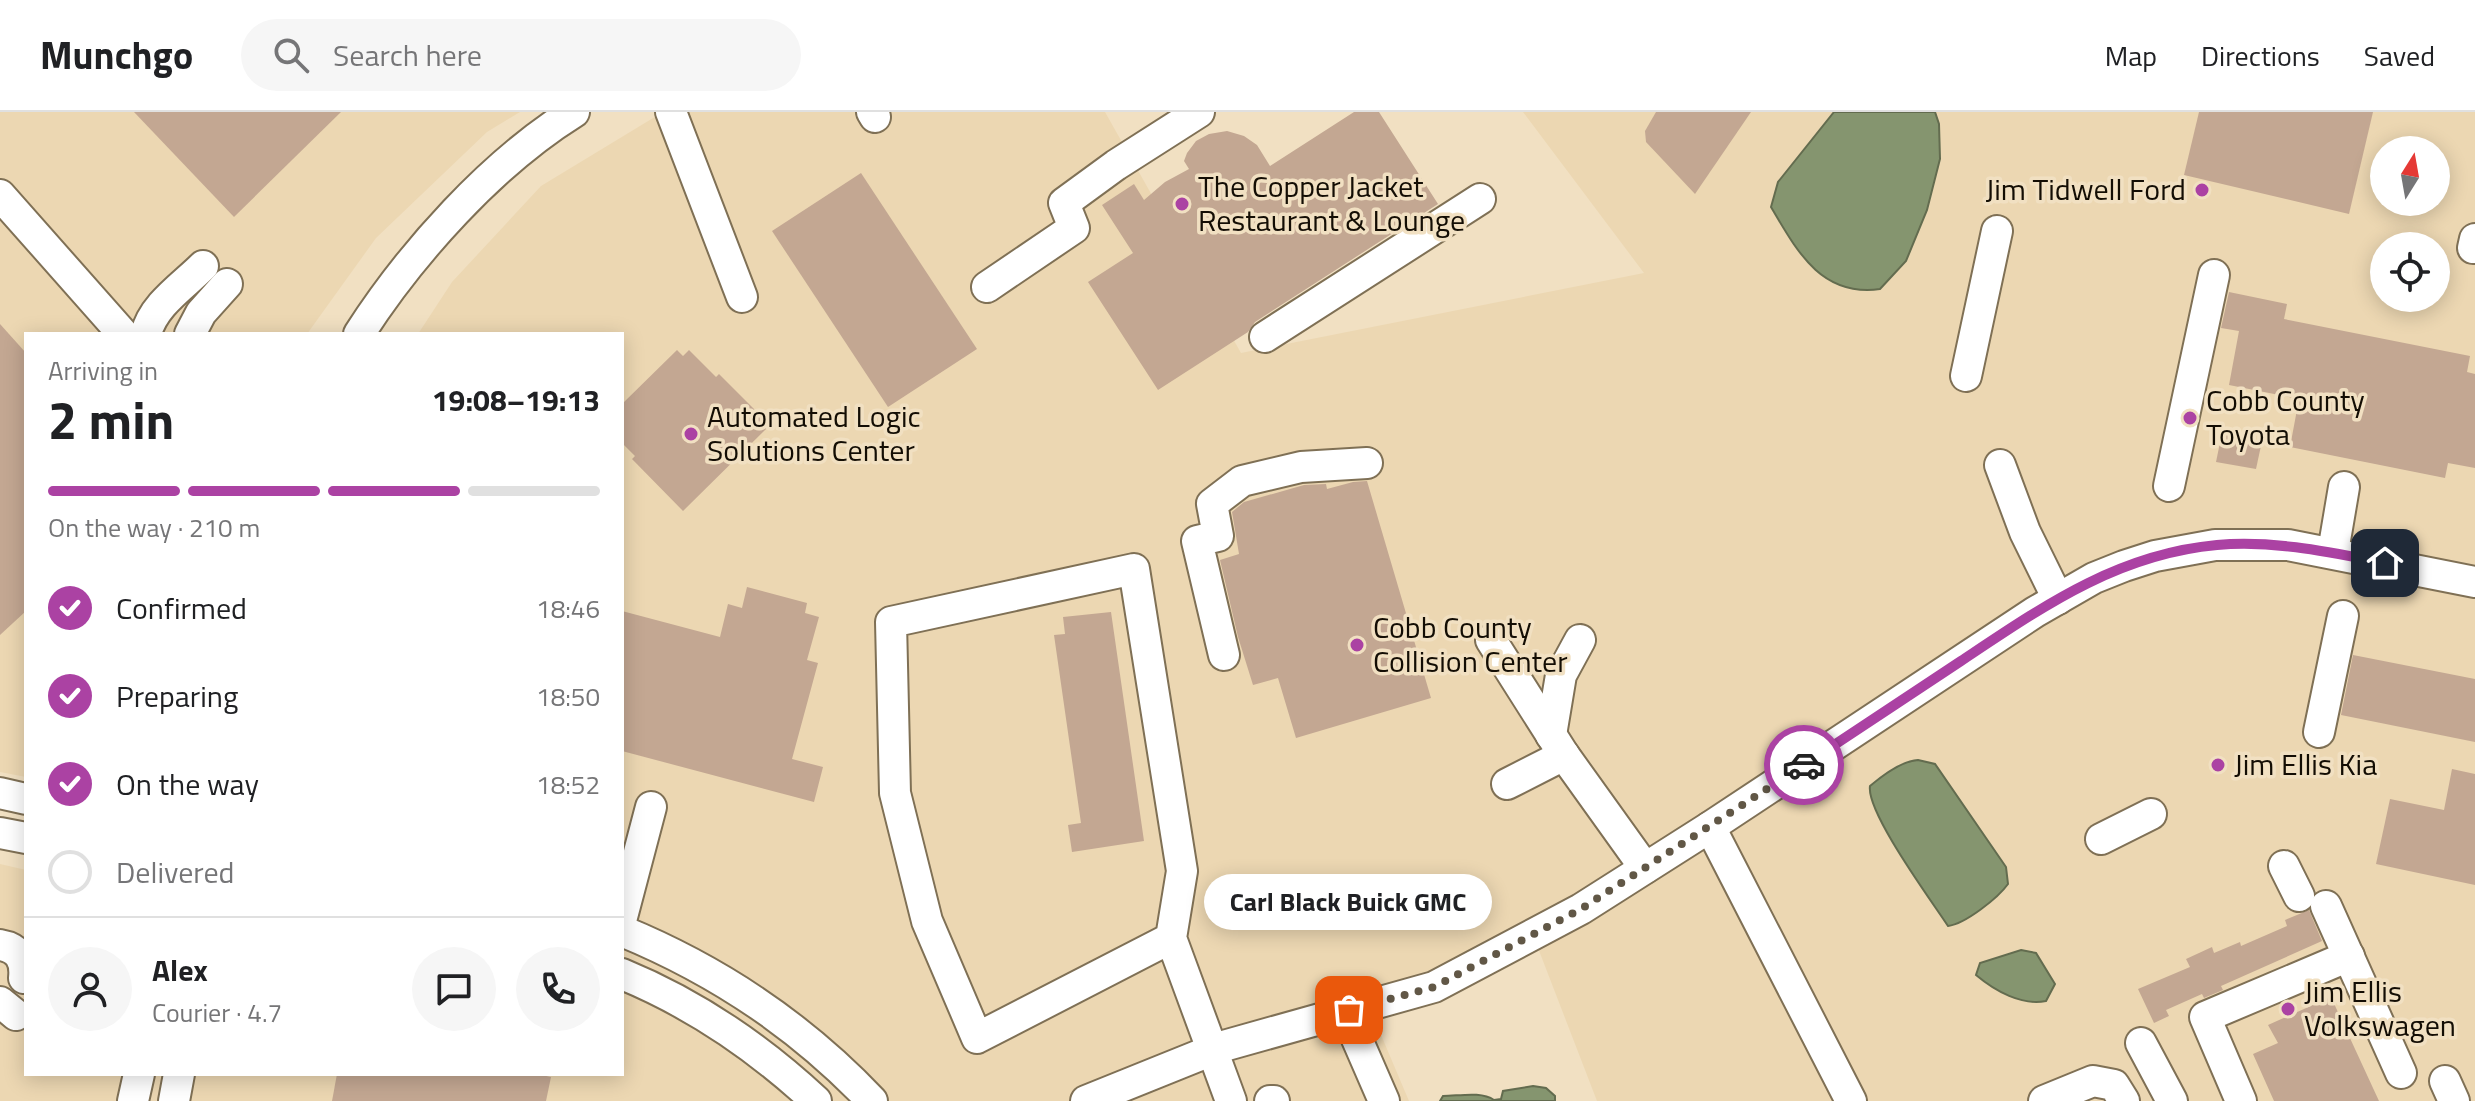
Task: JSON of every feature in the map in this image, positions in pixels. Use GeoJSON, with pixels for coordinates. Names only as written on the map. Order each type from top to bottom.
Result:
{"type":"FeatureCollection","features":[{"type":"Feature","properties":{"kind":"street"},"geometry":{"type":"LineString","coordinates":[[360,332],[406,269],[489,177],[574,112]]}},
{"type":"Feature","properties":{"kind":"street"},"geometry":{"type":"LineString","coordinates":[[671,112],[742,297]]}},
{"type":"Feature","properties":{"kind":"street"},"geometry":{"type":"LineString","coordinates":[[987,287],[1074,228],[1064,203],[1116,165],[1199,112]]}},
{"type":"Feature","properties":{"kind":"street"},"geometry":{"type":"LineString","coordinates":[[0,196],[121,332]]}},
{"type":"Feature","properties":{"kind":"street"},"geometry":{"type":"LineString","coordinates":[[1265,337],[1480,199]]}},
{"type":"Feature","properties":{"kind":"street"},"geometry":{"type":"LineString","coordinates":[[1966,376],[1997,231]]}},
{"type":"Feature","properties":{"kind":"street"},"geometry":{"type":"LineString","coordinates":[[146,332],[160,306],[203,266]]}},
{"type":"Feature","properties":{"kind":"street"},"geometry":{"type":"LineString","coordinates":[[2169,486],[2214,275]]}},
{"type":"Feature","properties":{"kind":"street"},"geometry":{"type":"LineString","coordinates":[[191,332],[201,313],[227,284]]}},
{"type":"Feature","properties":{"kind":"street"},"geometry":{"type":"LineString","coordinates":[[1224,655],[1197,541],[1218,536],[1212,504],[1242,481],[1301,467],[1367,463]]}},
{"type":"Feature","properties":{"kind":"street"},"geometry":{"type":"LineString","coordinates":[[2000,465],[2025,532],[2058,599]]}},
{"type":"Feature","properties":{"kind":"street"},"geometry":{"type":"LineString","coordinates":[[2333,552],[2344,487]]}},
{"type":"Feature","properties":{"kind":"street"},"geometry":{"type":"LineString","coordinates":[[1086,1101],[1211,1050],[1434,987],[1581,909],[2058,599],[2094,578],[2124,566],[2183,550],[2248,543],[2333,552],[2475,582]]}},
{"type":"Feature","properties":{"kind":"street"},"geometry":{"type":"LineString","coordinates":[[1171,938],[977,1038],[927,921],[895,793],[891,622],[1134,569],[1182,871],[1171,938],[1231,1101]]}},
{"type":"Feature","properties":{"kind":"street"},"geometry":{"type":"LineString","coordinates":[[2319,732],[2343,616]]}},
{"type":"Feature","properties":{"kind":"street"},"geometry":{"type":"LineString","coordinates":[[1491,640],[1558,745],[1645,868]]}},
{"type":"Feature","properties":{"kind":"street"},"geometry":{"type":"LineString","coordinates":[[1558,745],[1561,675],[1580,640]]}},
{"type":"Feature","properties":{"kind":"street"},"geometry":{"type":"LineString","coordinates":[[1507,784],[1558,745]]}},
{"type":"Feature","properties":{"kind":"street"},"geometry":{"type":"LineString","coordinates":[[0,793],[24,799]]}},
{"type":"Feature","properties":{"kind":"street"},"geometry":{"type":"LineString","coordinates":[[624,909],[651,807]]}},
{"type":"Feature","properties":{"kind":"street"},"geometry":{"type":"LineString","coordinates":[[2101,839],[2151,814]]}},
{"type":"Feature","properties":{"kind":"street"},"geometry":{"type":"LineString","coordinates":[[1710,827],[1851,1101]]}},
{"type":"Feature","properties":{"kind":"street"},"geometry":{"type":"LineString","coordinates":[[0,833],[24,838]]}},
{"type":"Feature","properties":{"kind":"street"},"geometry":{"type":"LineString","coordinates":[[2284,866],[2349,956],[2401,1073]]}},
{"type":"Feature","properties":{"kind":"street"},"geometry":{"type":"LineString","coordinates":[[624,932],[697,965],[750,997],[811,1043],[872,1101]]}},
{"type":"Feature","properties":{"kind":"street"},"geometry":{"type":"LineString","coordinates":[[0,945],[12,947],[21,955],[24,964]]}},
{"type":"Feature","properties":{"kind":"street"},"geometry":{"type":"LineString","coordinates":[[2241,1101],[2205,1017],[2349,956]]}},
{"type":"Feature","properties":{"kind":"street"},"geometry":{"type":"LineString","coordinates":[[624,975],[698,1011],[729,1031],[778,1067],[816,1101]]}},
{"type":"Feature","properties":{"kind":"street"},"geometry":{"type":"LineString","coordinates":[[1349,1010],[1357,1039],[1384,1101]]}},
{"type":"Feature","properties":{"kind":"street"},"geometry":{"type":"LineString","coordinates":[[2141,1043],[2172,1101]]}},
{"type":"Feature","properties":{"kind":"street"},"geometry":{"type":"LineString","coordinates":[[133,1101],[139,1076]]}},
{"type":"Feature","properties":{"kind":"street"},"geometry":{"type":"LineString","coordinates":[[174,1101],[179,1076]]}},
{"type":"Feature","properties":{"kind":"street"},"geometry":{"type":"LineString","coordinates":[[2044,1101],[2093,1081],[2114,1085],[2124,1101]]}},
{"type":"Feature","properties":{"kind":"shaded area"},"geometry":{"type":"Polygon","coordinates":[[[0,112],[520,112],[487,132],[376,238],[308,332],[24,332],[24,777],[0,772],[0,112]]]}},
{"type":"Feature","properties":{"kind":"shaded area"},"geometry":{"type":"Polygon","coordinates":[[[663,112],[1105,112],[1241,353],[1644,273],[1523,112],[2475,112],[2475,1101],[1597,1101],[1538,948],[1365,997],[1409,1101],[0,1101],[0,864],[24,870],[24,1076],[624,1076],[624,332],[419,332],[452,282],[541,186],[663,112]]]}},
{"type":"Feature","properties":{"kind":"shaded area"},"geometry":{"type":"Polygon","coordinates":[[[1834,112],[1935,112],[1939,124],[1940,159],[1927,210],[1906,261],[1880,289],[1859,290],[1826,278],[1801,254],[1771,207],[1778,182],[1834,112]]]}},
{"type":"Feature","properties":{"kind":"shaded area"},"geometry":{"type":"Polygon","coordinates":[[[1918,760],[1935,764],[2006,867],[2008,884],[2003,890],[1972,916],[1948,926],[1888,835],[1872,798],[1870,786],[1886,773],[1918,760]]]}},
{"type":"Feature","properties":{"kind":"shaded area"},"geometry":{"type":"Polygon","coordinates":[[[2021,950],[2036,953],[2055,984],[2046,1001],[2028,1001],[2009,996],[1976,975],[1980,963],[2021,950]]]}},
{"type":"Feature","properties":{"kind":"shaded area"},"geometry":{"type":"Polygon","coordinates":[[[1533,1086],[1546,1088],[1555,1096],[1555,1101],[1440,1101],[1443,1096],[1470,1095],[1501,1099],[1503,1091],[1533,1086]]]}},
{"type":"Feature","properties":{"kind":"building"},"geometry":{"type":"Polygon","coordinates":[[[134,112],[341,112],[234,217],[134,112]]]}},
{"type":"Feature","properties":{"kind":"building"},"geometry":{"type":"Polygon","coordinates":[[[1354,112],[1379,112],[1438,204],[1255,322],[1248,332],[1158,390],[1088,282],[1133,253],[1102,205],[1134,184],[1144,200],[1165,182],[1189,169],[1184,161],[1187,153],[1196,141],[1209,134],[1227,131],[1244,136],[1257,145],[1270,166],[1354,112]]]}},
{"type":"Feature","properties":{"kind":"building"},"geometry":{"type":"Polygon","coordinates":[[[1656,112],[1751,112],[1695,194],[1646,142],[1645,131],[1656,112]]]}},
{"type":"Feature","properties":{"kind":"building"},"geometry":{"type":"Polygon","coordinates":[[[2199,112],[2373,112],[2349,214],[2184,175],[2199,112]]]}},
{"type":"Feature","properties":{"kind":"building"},"geometry":{"type":"Polygon","coordinates":[[[861,173],[977,349],[888,407],[772,231],[861,173]]]}},
{"type":"Feature","properties":{"kind":"building"},"geometry":{"type":"Polygon","coordinates":[[[2229,292],[2287,304],[2284,319],[2470,356],[2467,372],[2475,374],[2475,468],[2448,463],[2445,478],[2290,447],[2299,399],[2229,385],[2239,331],[2221,328],[2229,292]]]}},
{"type":"Feature","properties":{"kind":"building"},"geometry":{"type":"Polygon","coordinates":[[[0,324],[24,351],[24,613],[0,635],[0,324]]]}},
{"type":"Feature","properties":{"kind":"building","name":"Automated Logic Solutions Center"},"geometry":{"type":"Polygon","coordinates":[[[677,350],[683,356],[689,350],[716,377],[719,374],[770,425],[683,511],[632,459],[635,456],[624,445],[624,402],[677,350]]]}},
{"type":"Feature","properties":{"kind":"building"},"geometry":{"type":"Polygon","coordinates":[[[2222,433],[2262,441],[2256,469],[2216,462],[2222,433]]]}},
{"type":"Feature","properties":{"kind":"building"},"geometry":{"type":"Polygon","coordinates":[[[1367,481],[1431,698],[1296,738],[1278,678],[1253,685],[1238,637],[1220,560],[1239,554],[1232,512],[1244,502],[1304,485],[1326,484],[1327,489],[1367,481]]]}},
{"type":"Feature","properties":{"kind":"building"},"geometry":{"type":"Polygon","coordinates":[[[747,587],[807,603],[805,613],[819,617],[807,660],[818,663],[792,759],[823,767],[814,802],[624,752],[624,612],[720,637],[728,604],[742,608],[747,587]]]}},
{"type":"Feature","properties":{"kind":"building"},"geometry":{"type":"Polygon","coordinates":[[[1111,612],[1144,841],[1072,852],[1068,825],[1081,823],[1054,635],[1065,634],[1063,617],[1111,612]]]}},
{"type":"Feature","properties":{"kind":"building"},"geometry":{"type":"Polygon","coordinates":[[[2353,655],[2475,679],[2475,742],[2341,715],[2353,655]]]}},
{"type":"Feature","properties":{"kind":"building"},"geometry":{"type":"Polygon","coordinates":[[[2452,769],[2475,774],[2475,885],[2376,864],[2390,799],[2444,810],[2452,769]]]}},
{"type":"Feature","properties":{"kind":"building"},"geometry":{"type":"Polygon","coordinates":[[[2309,910],[2322,941],[2221,986],[2223,990],[2204,998],[2202,994],[2166,1010],[2169,1016],[2154,1023],[2138,989],[2190,967],[2186,959],[2212,947],[2214,953],[2240,942],[2241,946],[2287,926],[2285,920],[2309,910]]]}},
{"type":"Feature","properties":{"kind":"building"},"geometry":{"type":"Polygon","coordinates":[[[2331,997],[2379,1101],[2274,1101],[2253,1054],[2278,1043],[2268,1025],[2331,997]]]}},
{"type":"Feature","properties":{"kind":"building"},"geometry":{"type":"Polygon","coordinates":[[[337,1076],[551,1077],[546,1101],[332,1101],[337,1076]]]}},
{"type":"Feature","properties":{"kind":"way so far"},"geometry":{"type":"LineString","coordinates":[[1349,1010],[1434,987],[1581,909],[1804,765]]}},
{"type":"Feature","properties":{"kind":"place","name":"Jim Tidwell Ford"},"geometry":{"type":"Point","coordinates":[2202,190]}},
{"type":"Feature","properties":{"kind":"place","name":"The Copper Jacket Restaurant & Lounge"},"geometry":{"type":"Point","coordinates":[1182,204]}},
{"type":"Feature","properties":{"kind":"place","name":"Cobb County Toyota"},"geometry":{"type":"Point","coordinates":[2190,418]}},
{"type":"Feature","properties":{"kind":"place","name":"Automated Logic Solutions Center"},"geometry":{"type":"Point","coordinates":[691,434]}},
{"type":"Feature","properties":{"kind":"place","name":"Cobb County Collision Center"},"geometry":{"type":"Point","coordinates":[1357,645]}},
{"type":"Feature","properties":{"kind":"place","name":"Jim Ellis Kia"},"geometry":{"type":"Point","coordinates":[2218,765]}},
{"type":"Feature","properties":{"kind":"place","name":"Jim Ellis Volkswagen"},"geometry":{"type":"Point","coordinates":[2288,1009]}},
{"type":"Feature","properties":{"kind":"place","name":"Carl Black Buick GMC"},"geometry":{"type":"Point","coordinates":[1349,1010]}},
{"type":"Feature","properties":{"kind":"route"},"geometry":{"type":"LineString","coordinates":[[1804,765],[2035,612],[2094,578],[2124,566],[2183,550],[2248,543],[2288,545],[2385,563]]}}]}
